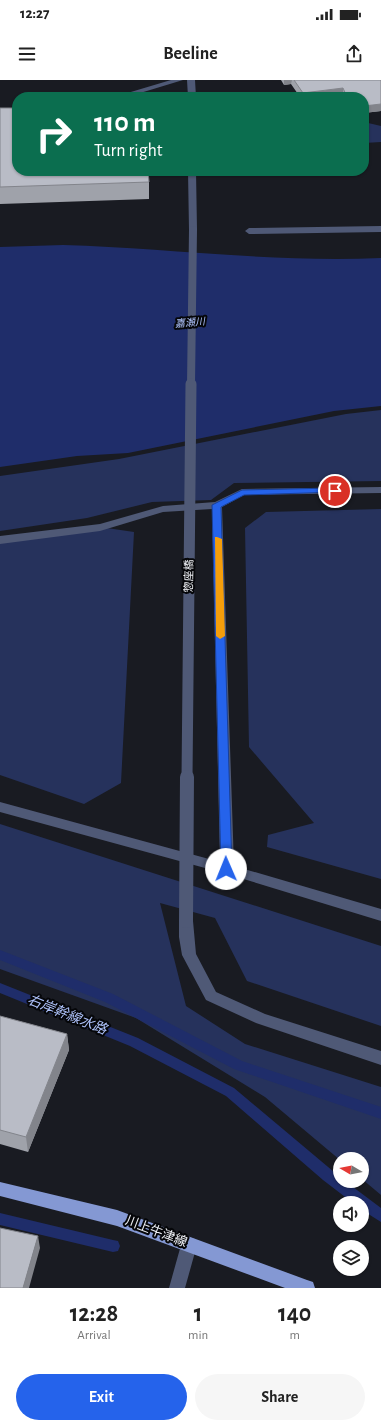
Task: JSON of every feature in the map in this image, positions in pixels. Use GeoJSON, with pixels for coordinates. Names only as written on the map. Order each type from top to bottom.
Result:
{"type":"FeatureCollection","features":[{"type":"Feature","properties":{"kind":"main road","name":"川上牛津線"},"geometry":{"type":"LineString","coordinates":[[0,1189],[118,1218],[307,1288]]}},
{"type":"Feature","properties":{"kind":"street"},"geometry":{"type":"LineString","coordinates":[[136,92],[179,80]]}},
{"type":"Feature","properties":{"kind":"street"},"geometry":{"type":"LineString","coordinates":[[191,80],[192,92]]}},
{"type":"Feature","properties":{"kind":"street","name":"惣座橋"},"geometry":{"type":"LineString","coordinates":[[192,176],[193,230],[186,922],[189,954],[211,996],[261,1018],[381,1058]]}},
{"type":"Feature","properties":{"kind":"street"},"geometry":{"type":"LineString","coordinates":[[249,231],[381,229]]}},
{"type":"Feature","properties":{"kind":"street"},"geometry":{"type":"LineString","coordinates":[[0,540],[100,527],[163,509],[216,505],[242,492],[381,490]]}},
{"type":"Feature","properties":{"kind":"street"},"geometry":{"type":"LineString","coordinates":[[216,505],[226,869]]}},
{"type":"Feature","properties":{"kind":"street"},"geometry":{"type":"LineString","coordinates":[[0,807],[226,869],[381,915]]}},
{"type":"Feature","properties":{"kind":"street"},"geometry":{"type":"LineString","coordinates":[[177,1288],[189,1245]]}},
{"type":"Feature","properties":{"kind":"shaded area"},"geometry":{"type":"Polygon","coordinates":[[[369,123],[381,126],[381,142],[369,143],[369,123]]]}},
{"type":"Feature","properties":{"kind":"shaded area"},"geometry":{"type":"Polygon","coordinates":[[[381,410],[381,481],[234,483],[211,500],[152,502],[87,518],[0,531],[0,476],[119,459],[346,414],[381,410]]]}},
{"type":"Feature","properties":{"kind":"shaded area"},"geometry":{"type":"Polygon","coordinates":[[[381,509],[381,879],[267,847],[268,835],[314,823],[249,747],[245,528],[266,512],[381,509]]]}},
{"type":"Feature","properties":{"kind":"shaded area"},"geometry":{"type":"Polygon","coordinates":[[[100,527],[134,532],[121,783],[84,804],[0,775],[0,540],[100,527]]]}},
{"type":"Feature","properties":{"kind":"shaded area"},"geometry":{"type":"Polygon","coordinates":[[[0,824],[381,946],[381,1026],[247,981],[215,918],[160,903],[186,1006],[245,1044],[381,1087],[381,1195],[369,1185],[369,1152],[333,1152],[333,1154],[265,1097],[136,1018],[0,969],[0,824]]]}},
{"type":"Feature","properties":{"kind":"water","name":"嘉瀬川"},"geometry":{"type":"Polygon","coordinates":[[[63,245],[262,257],[341,259],[381,258],[381,406],[334,411],[128,453],[77,456],[0,467],[0,247],[63,245]]]}},
{"type":"Feature","properties":{"kind":"building"},"geometry":{"type":"Polygon","coordinates":[[[294,80],[381,80],[381,104],[369,105],[369,92],[345,92],[343,88],[302,92],[294,80]]]}},
{"type":"Feature","properties":{"kind":"building"},"geometry":{"type":"Polygon","coordinates":[[[0,108],[12,108],[12,176],[148,176],[149,182],[0,187],[0,108]]]}},
{"type":"Feature","properties":{"kind":"building"},"geometry":{"type":"Polygon","coordinates":[[[0,1016],[67,1034],[26,1137],[0,1130],[0,1016]]]}},
{"type":"Feature","properties":{"kind":"building"},"geometry":{"type":"Polygon","coordinates":[[[0,1228],[38,1236],[23,1288],[0,1288],[0,1228]]]}},
{"type":"Feature","properties":{"kind":"waterway"},"geometry":{"type":"LineString","coordinates":[[0,955],[109,998],[238,1065],[381,1113]]}},
{"type":"Feature","properties":{"kind":"waterway","name":"右岸幹線水路"},"geometry":{"type":"LineString","coordinates":[[0,988],[134,1042],[230,1092],[328,1176],[381,1216]]}},
{"type":"Feature","properties":{"kind":"waterway"},"geometry":{"type":"LineString","coordinates":[[0,1219],[113,1246]]}},
{"type":"Feature","properties":{"kind":"slow traffic"},"geometry":{"type":"LineString","coordinates":[[217,539],[220,636]]}},
{"type":"Feature","properties":{"kind":"route"},"geometry":{"type":"LineString","coordinates":[[226,869],[216,505],[242,492],[335,491]]}}]}
